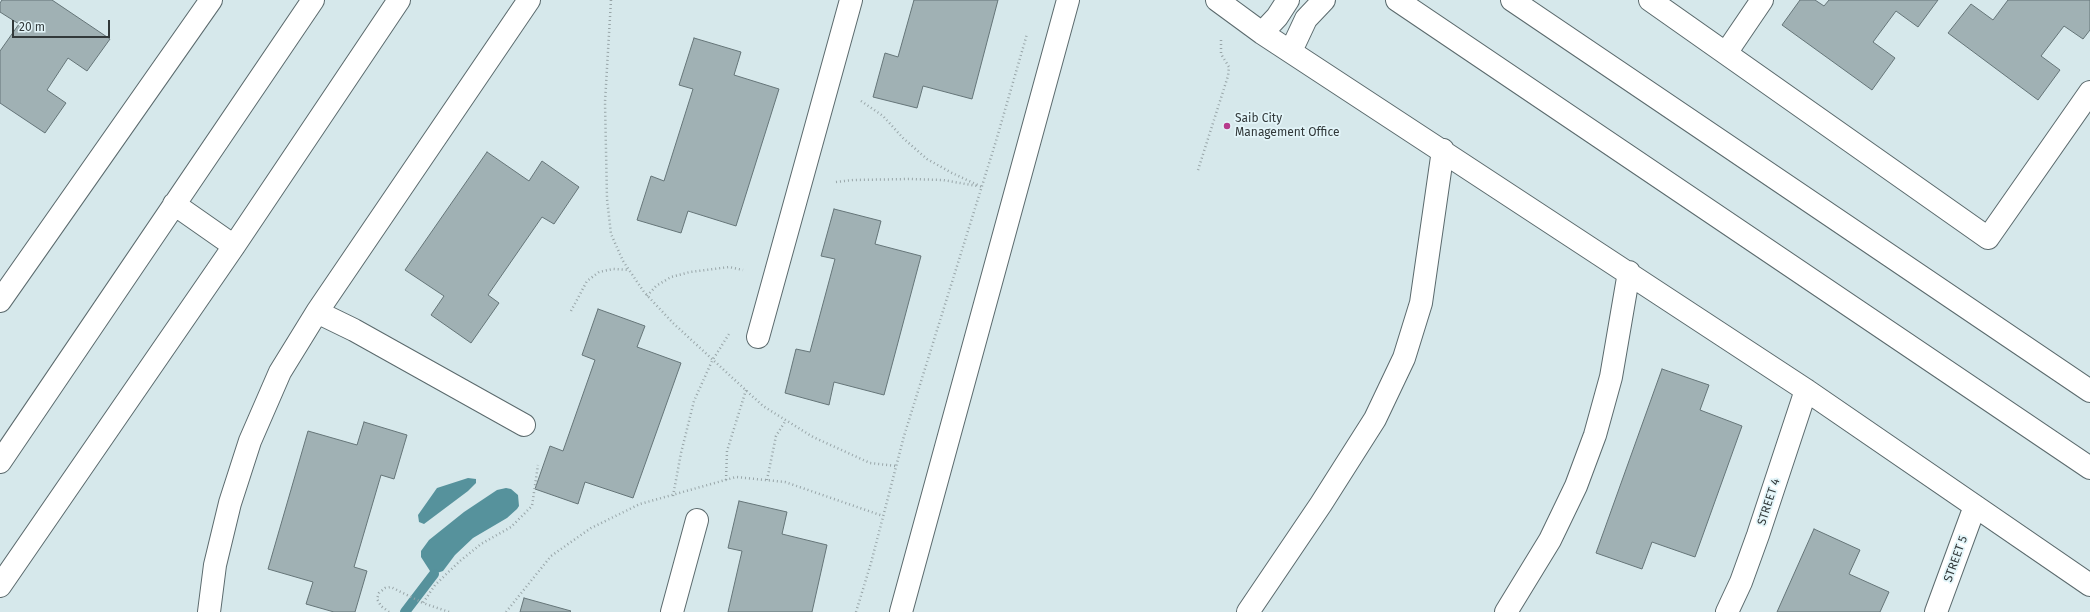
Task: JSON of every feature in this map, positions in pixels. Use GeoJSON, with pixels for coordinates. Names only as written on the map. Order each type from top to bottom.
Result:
{"type":"FeatureCollection","features":[{"type":"Feature","properties":{"kind":"street"},"geometry":{"type":"LineString","coordinates":[[0,301],[211,0]]}},
{"type":"Feature","properties":{"kind":"street"},"geometry":{"type":"LineString","coordinates":[[0,462],[313,0]]}},
{"type":"Feature","properties":{"kind":"street"},"geometry":{"type":"LineString","coordinates":[[0,586],[234,246],[400,0]]}},
{"type":"Feature","properties":{"kind":"street"},"geometry":{"type":"LineString","coordinates":[[209,612],[215,565],[230,503],[250,442],[280,372],[317,312],[529,0]]}},
{"type":"Feature","properties":{"kind":"street"},"geometry":{"type":"LineString","coordinates":[[758,337],[851,0]]}},
{"type":"Feature","properties":{"kind":"street"},"geometry":{"type":"LineString","coordinates":[[901,612],[1068,0]]}},
{"type":"Feature","properties":{"kind":"street"},"geometry":{"type":"LineString","coordinates":[[1217,0],[1262,33],[1629,272],[1806,390],[2090,585]]}},
{"type":"Feature","properties":{"kind":"street"},"geometry":{"type":"LineString","coordinates":[[1262,33],[1277,17],[1288,0]]}},
{"type":"Feature","properties":{"kind":"street"},"geometry":{"type":"LineString","coordinates":[[1291,51],[1306,19],[1324,0]]}},
{"type":"Feature","properties":{"kind":"street"},"geometry":{"type":"LineString","coordinates":[[1397,0],[2090,468]]}},
{"type":"Feature","properties":{"kind":"street"},"geometry":{"type":"LineString","coordinates":[[1512,0],[2090,391]]}},
{"type":"Feature","properties":{"kind":"street"},"geometry":{"type":"LineString","coordinates":[[1650,0],[1988,238],[2090,92]]}},
{"type":"Feature","properties":{"kind":"street"},"geometry":{"type":"LineString","coordinates":[[1726,53],[1762,0]]}},
{"type":"Feature","properties":{"kind":"street"},"geometry":{"type":"LineString","coordinates":[[1248,612],[1322,504],[1375,419],[1404,358],[1421,303],[1443,150]]}},
{"type":"Feature","properties":{"kind":"street"},"geometry":{"type":"LineString","coordinates":[[174,204],[234,246]]}},
{"type":"Feature","properties":{"kind":"street"},"geometry":{"type":"LineString","coordinates":[[1506,612],[1550,540],[1576,486],[1595,435],[1611,377],[1629,272]]}},
{"type":"Feature","properties":{"kind":"street"},"geometry":{"type":"LineString","coordinates":[[317,312],[354,330],[524,425]]}},
{"type":"Feature","properties":{"kind":"street","name":"STREET 4"},"geometry":{"type":"LineString","coordinates":[[1726,612],[1741,582],[1758,535],[1806,390]]}},
{"type":"Feature","properties":{"kind":"street","name":"STREET 5"},"geometry":{"type":"LineString","coordinates":[[1936,612],[1975,506]]}},
{"type":"Feature","properties":{"kind":"street"},"geometry":{"type":"LineString","coordinates":[[672,612],[697,520]]}},
{"type":"Feature","properties":{"kind":"path"},"geometry":{"type":"LineString","coordinates":[[611,0],[605,102],[607,199],[611,234],[629,270],[647,296],[712,360],[763,406],[813,437],[870,463],[896,466]]}},
{"type":"Feature","properties":{"kind":"path"},"geometry":{"type":"LineString","coordinates":[[856,612],[871,563],[904,436],[982,187],[1028,32]]}},
{"type":"Feature","properties":{"kind":"path"},"geometry":{"type":"LineString","coordinates":[[1198,170],[1228,76],[1229,67],[1221,54],[1221,36]]}},
{"type":"Feature","properties":{"kind":"path"},"geometry":{"type":"LineString","coordinates":[[861,101],[883,116],[903,138],[927,159],[982,187]]}},
{"type":"Feature","properties":{"kind":"path"},"geometry":{"type":"LineString","coordinates":[[836,182],[853,180],[919,179],[943,180],[982,187]]}},
{"type":"Feature","properties":{"kind":"path"},"geometry":{"type":"LineString","coordinates":[[647,296],[656,286],[670,277],[690,272],[729,267],[743,270]]}},
{"type":"Feature","properties":{"kind":"path"},"geometry":{"type":"LineString","coordinates":[[572,311],[588,281],[599,272],[613,269],[629,270]]}},
{"type":"Feature","properties":{"kind":"path"},"geometry":{"type":"LineString","coordinates":[[673,496],[681,453],[694,401],[712,360],[729,334]]}},
{"type":"Feature","properties":{"kind":"path"},"geometry":{"type":"LineString","coordinates":[[726,480],[727,451],[746,390]]}},
{"type":"Feature","properties":{"kind":"path"},"geometry":{"type":"LineString","coordinates":[[767,480],[776,436],[786,420]]}},
{"type":"Feature","properties":{"kind":"path"},"geometry":{"type":"LineString","coordinates":[[423,603],[435,585],[460,561],[481,544],[511,527],[532,506],[538,465]]}},
{"type":"Feature","properties":{"kind":"path"},"geometry":{"type":"LineString","coordinates":[[389,612],[381,606],[377,599],[379,593],[384,588],[391,587],[423,603],[449,612]]}},
{"type":"Feature","properties":{"kind":"water"},"geometry":{"type":"Polygon","coordinates":[[[468,478],[476,479],[476,483],[468,491],[424,524],[419,522],[418,515],[437,488],[468,478]]]}},
{"type":"Feature","properties":{"kind":"water"},"geometry":{"type":"Polygon","coordinates":[[[506,488],[511,489],[518,495],[519,506],[517,509],[507,518],[473,538],[455,555],[443,571],[434,574],[430,571],[421,557],[421,551],[429,540],[464,512],[497,490],[506,488]]]}},
{"type":"Feature","properties":{"kind":"building"},"geometry":{"type":"Polygon","coordinates":[[[2,0],[52,0],[110,39],[87,71],[68,58],[47,90],[66,103],[45,133],[0,103],[0,51],[19,24],[0,12],[0,3],[2,0]]]}},
{"type":"Feature","properties":{"kind":"building"},"geometry":{"type":"Polygon","coordinates":[[[914,0],[998,0],[972,99],[923,86],[917,108],[873,97],[885,53],[898,57],[914,0]]]}},
{"type":"Feature","properties":{"kind":"building"},"geometry":{"type":"Polygon","coordinates":[[[1800,0],[1815,0],[1824,6],[1829,0],[1938,0],[1918,27],[1896,11],[1873,42],[1895,58],[1872,90],[1782,25],[1800,0]]]}},
{"type":"Feature","properties":{"kind":"building"},"geometry":{"type":"Polygon","coordinates":[[[2008,0],[2090,0],[2090,30],[2083,39],[2064,26],[2041,56],[2060,70],[2038,100],[1948,33],[1971,4],[1993,20],[2008,0]]]}},
{"type":"Feature","properties":{"kind":"building"},"geometry":{"type":"Polygon","coordinates":[[[694,38],[741,52],[734,75],[779,89],[736,226],[688,211],[681,233],[637,220],[651,176],[664,181],[693,89],[679,85],[694,38]]]}},
{"type":"Feature","properties":{"kind":"building"},"geometry":{"type":"Polygon","coordinates":[[[487,152],[529,181],[542,161],[579,187],[554,224],[542,217],[488,295],[499,303],[471,343],[431,315],[444,296],[405,270],[487,152]]]}},
{"type":"Feature","properties":{"kind":"building"},"geometry":{"type":"Polygon","coordinates":[[[834,209],[881,221],[875,244],[921,256],[884,395],[834,382],[829,405],[785,393],[796,349],[810,352],[835,259],[821,256],[834,209]]]}},
{"type":"Feature","properties":{"kind":"building"},"geometry":{"type":"Polygon","coordinates":[[[598,309],[645,326],[637,347],[681,363],[633,498],[585,482],[578,504],[535,489],[550,446],[563,451],[595,360],[582,355],[598,309]]]}},
{"type":"Feature","properties":{"kind":"building"},"geometry":{"type":"Polygon","coordinates":[[[1662,369],[1709,385],[1700,410],[1742,426],[1695,557],[1652,542],[1642,569],[1596,553],[1662,369]]]}},
{"type":"Feature","properties":{"kind":"building"},"geometry":{"type":"Polygon","coordinates":[[[364,422],[407,435],[394,479],[381,475],[354,567],[367,571],[355,612],[334,612],[306,604],[313,582],[268,569],[308,431],[357,445],[364,422]]]}},
{"type":"Feature","properties":{"kind":"building"},"geometry":{"type":"Polygon","coordinates":[[[739,501],[787,512],[782,534],[827,545],[812,612],[728,612],[742,551],[728,548],[739,501]]]}},
{"type":"Feature","properties":{"kind":"building"},"geometry":{"type":"Polygon","coordinates":[[[1814,529],[1860,550],[1849,574],[1889,592],[1880,612],[1777,612],[1814,529]]]}},
{"type":"Feature","properties":{"kind":"building"},"geometry":{"type":"Polygon","coordinates":[[[524,598],[571,611],[520,612],[524,598]]]}},
{"type":"Feature","properties":{"kind":"waterway"},"geometry":{"type":"LineString","coordinates":[[405,612],[434,574]]}},
{"type":"Feature","properties":{"kind":"place","name":"Saib City Management Office"},"geometry":{"type":"Point","coordinates":[1227,126]}}]}
